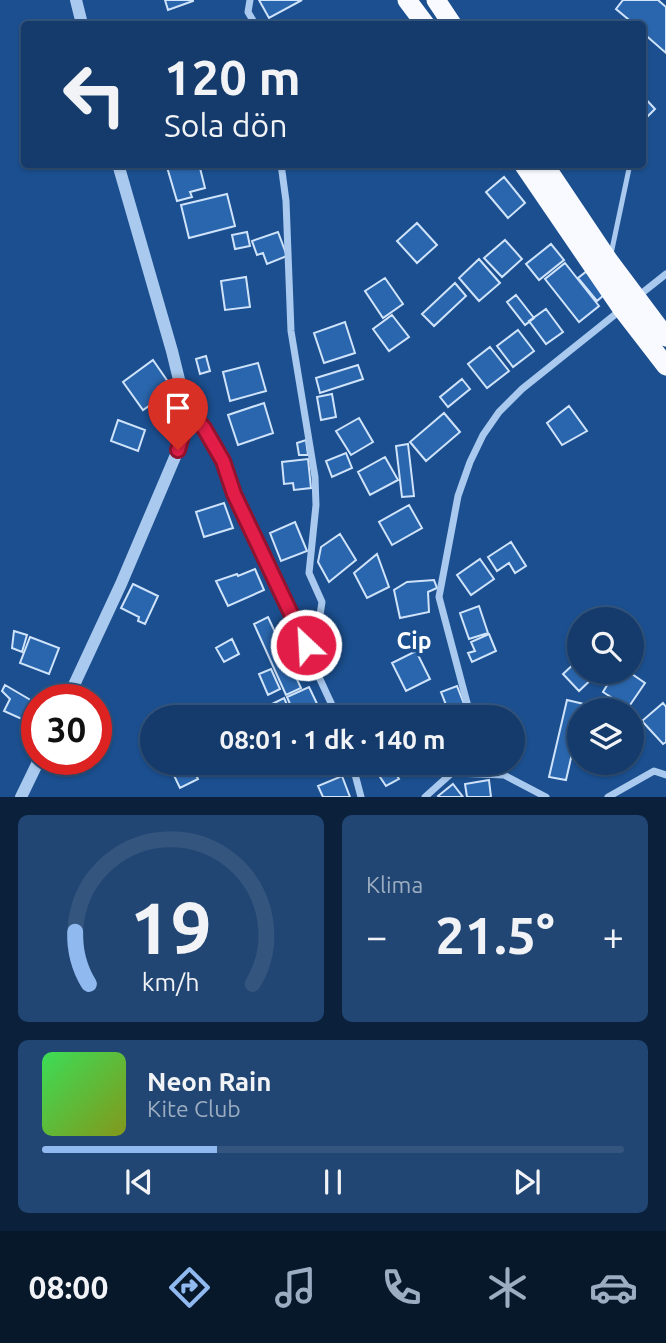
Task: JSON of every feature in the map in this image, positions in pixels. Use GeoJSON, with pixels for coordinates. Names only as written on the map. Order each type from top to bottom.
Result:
{"type":"FeatureCollection","features":[{"type":"Feature","properties":{"kind":"highway"},"geometry":{"type":"LineString","coordinates":[[407,0],[423,21]]}},
{"type":"Feature","properties":{"kind":"highway"},"geometry":{"type":"LineString","coordinates":[[436,0],[450,21]]}},
{"type":"Feature","properties":{"kind":"highway"},"geometry":{"type":"LineString","coordinates":[[526,168],[629,303],[666,337]]}},
{"type":"Feature","properties":{"kind":"highway"},"geometry":{"type":"LineString","coordinates":[[547,168],[609,261],[629,303],[666,366]]}},
{"type":"Feature","properties":{"kind":"street"},"geometry":{"type":"LineString","coordinates":[[76,0],[81,21]]}},
{"type":"Feature","properties":{"kind":"street"},"geometry":{"type":"LineString","coordinates":[[250,0],[248,12],[254,21]]}},
{"type":"Feature","properties":{"kind":"street"},"geometry":{"type":"LineString","coordinates":[[119,168],[184,400],[223,461],[234,494],[332,705]]}},
{"type":"Feature","properties":{"kind":"street"},"geometry":{"type":"LineString","coordinates":[[282,168],[286,201],[291,331],[315,477],[316,505],[309,573],[322,602],[316,641],[316,667]]}},
{"type":"Feature","properties":{"kind":"street"},"geometry":{"type":"LineString","coordinates":[[468,705],[439,597],[458,496],[483,435],[499,412],[522,389],[666,274]]}},
{"type":"Feature","properties":{"kind":"street"},"geometry":{"type":"LineString","coordinates":[[74,684],[121,584],[178,450],[189,411]]}},
{"type":"Feature","properties":{"kind":"street"},"geometry":{"type":"LineString","coordinates":[[608,797],[635,779],[654,771],[666,775]]}},
{"type":"Feature","properties":{"kind":"street"},"geometry":{"type":"LineString","coordinates":[[22,797],[32,775]]}},
{"type":"Feature","properties":{"kind":"street"},"geometry":{"type":"LineString","coordinates":[[355,775],[360,797]]}},
{"type":"Feature","properties":{"kind":"street"},"geometry":{"type":"LineString","coordinates":[[425,797],[452,775]]}},
{"type":"Feature","properties":{"kind":"street"},"geometry":{"type":"LineString","coordinates":[[504,775],[545,797]]}},
{"type":"Feature","properties":{"kind":"lane"},"geometry":{"type":"LineString","coordinates":[[609,261],[629,168]]}},
{"type":"Feature","properties":{"kind":"building"},"geometry":{"type":"Polygon","coordinates":[[[165,0],[193,0],[193,1],[168,10],[165,0]]]}},
{"type":"Feature","properties":{"kind":"building"},"geometry":{"type":"Polygon","coordinates":[[[259,0],[302,0],[269,18],[259,0]]]}},
{"type":"Feature","properties":{"kind":"building"},"geometry":{"type":"Polygon","coordinates":[[[623,0],[658,0],[666,7],[666,53],[646,36],[646,21],[630,21],[616,9],[623,0]]]}},
{"type":"Feature","properties":{"kind":"building"},"geometry":{"type":"Polygon","coordinates":[[[646,99],[655,109],[646,118],[646,99]]]}},
{"type":"Feature","properties":{"kind":"building"},"geometry":{"type":"Polygon","coordinates":[[[167,168],[200,168],[205,188],[190,192],[192,197],[177,201],[167,168]]]}},
{"type":"Feature","properties":{"kind":"building"},"geometry":{"type":"Polygon","coordinates":[[[504,177],[525,203],[508,218],[486,192],[504,177]]]}},
{"type":"Feature","properties":{"kind":"building"},"geometry":{"type":"Polygon","coordinates":[[[227,194],[235,226],[189,238],[181,205],[227,194]]]}},
{"type":"Feature","properties":{"kind":"building"},"geometry":{"type":"Polygon","coordinates":[[[417,223],[437,245],[417,263],[397,241],[417,223]]]}},
{"type":"Feature","properties":{"kind":"building"},"geometry":{"type":"Polygon","coordinates":[[[247,232],[250,246],[235,249],[232,235],[247,232]]]}},
{"type":"Feature","properties":{"kind":"building"},"geometry":{"type":"Polygon","coordinates":[[[278,232],[287,256],[267,264],[263,253],[257,255],[252,241],[278,232]]]}},
{"type":"Feature","properties":{"kind":"building"},"geometry":{"type":"Polygon","coordinates":[[[505,240],[522,259],[502,277],[484,258],[505,240]]]}},
{"type":"Feature","properties":{"kind":"building"},"geometry":{"type":"Polygon","coordinates":[[[551,244],[564,260],[539,280],[526,264],[551,244]]]}},
{"type":"Feature","properties":{"kind":"building"},"geometry":{"type":"Polygon","coordinates":[[[479,259],[500,283],[479,301],[459,278],[479,259]]]}},
{"type":"Feature","properties":{"kind":"building"},"geometry":{"type":"Polygon","coordinates":[[[565,263],[599,306],[579,322],[545,279],[565,263]]]}},
{"type":"Feature","properties":{"kind":"building"},"geometry":{"type":"Polygon","coordinates":[[[587,271],[605,294],[597,301],[578,278],[587,271]]]}},
{"type":"Feature","properties":{"kind":"building"},"geometry":{"type":"Polygon","coordinates":[[[246,277],[250,307],[225,310],[221,281],[246,277]]]}},
{"type":"Feature","properties":{"kind":"building"},"geometry":{"type":"Polygon","coordinates":[[[385,278],[403,304],[383,318],[365,291],[385,278]]]}},
{"type":"Feature","properties":{"kind":"building"},"geometry":{"type":"Polygon","coordinates":[[[455,283],[466,296],[434,326],[422,314],[455,283]]]}},
{"type":"Feature","properties":{"kind":"building"},"geometry":{"type":"Polygon","coordinates":[[[516,295],[534,318],[525,325],[507,302],[516,295]]]}},
{"type":"Feature","properties":{"kind":"building"},"geometry":{"type":"Polygon","coordinates":[[[546,309],[563,332],[546,344],[529,321],[546,309]]]}},
{"type":"Feature","properties":{"kind":"building"},"geometry":{"type":"Polygon","coordinates":[[[392,315],[409,337],[389,351],[373,329],[392,315]]]}},
{"type":"Feature","properties":{"kind":"building"},"geometry":{"type":"Polygon","coordinates":[[[345,322],[355,353],[324,363],[314,333],[345,322]]]}},
{"type":"Feature","properties":{"kind":"building"},"geometry":{"type":"Polygon","coordinates":[[[518,330],[534,351],[513,367],[497,346],[518,330]]]}},
{"type":"Feature","properties":{"kind":"building"},"geometry":{"type":"Polygon","coordinates":[[[490,347],[509,371],[487,388],[468,364],[490,347]]]}},
{"type":"Feature","properties":{"kind":"building"},"geometry":{"type":"Polygon","coordinates":[[[206,356],[210,371],[200,374],[196,359],[206,356]]]}},
{"type":"Feature","properties":{"kind":"building"},"geometry":{"type":"Polygon","coordinates":[[[153,360],[173,389],[143,410],[123,382],[153,360]]]}},
{"type":"Feature","properties":{"kind":"building"},"geometry":{"type":"Polygon","coordinates":[[[258,363],[266,391],[230,401],[223,372],[258,363]]]}},
{"type":"Feature","properties":{"kind":"building"},"geometry":{"type":"Polygon","coordinates":[[[358,365],[363,379],[320,393],[316,378],[358,365]]]}},
{"type":"Feature","properties":{"kind":"building"},"geometry":{"type":"Polygon","coordinates":[[[462,379],[470,389],[448,407],[440,397],[462,379]]]}},
{"type":"Feature","properties":{"kind":"building"},"geometry":{"type":"Polygon","coordinates":[[[332,394],[336,417],[321,420],[317,397],[332,394]]]}},
{"type":"Feature","properties":{"kind":"building"},"geometry":{"type":"Polygon","coordinates":[[[264,403],[273,433],[238,445],[228,415],[264,403]]]}},
{"type":"Feature","properties":{"kind":"building"},"geometry":{"type":"Polygon","coordinates":[[[569,406],[587,431],[562,445],[547,423],[569,406]]]}},
{"type":"Feature","properties":{"kind":"building"},"geometry":{"type":"Polygon","coordinates":[[[444,413],[460,432],[426,461],[410,442],[444,413]]]}},
{"type":"Feature","properties":{"kind":"building"},"geometry":{"type":"Polygon","coordinates":[[[359,418],[373,442],[351,455],[336,431],[359,418]]]}},
{"type":"Feature","properties":{"kind":"building"},"geometry":{"type":"Polygon","coordinates":[[[118,420],[145,430],[138,451],[111,441],[118,420]]]}},
{"type":"Feature","properties":{"kind":"building"},"geometry":{"type":"Polygon","coordinates":[[[306,440],[308,455],[299,455],[297,443],[306,440]]]}},
{"type":"Feature","properties":{"kind":"building"},"geometry":{"type":"Polygon","coordinates":[[[408,444],[414,496],[402,497],[396,446],[408,444]]]}},
{"type":"Feature","properties":{"kind":"building"},"geometry":{"type":"Polygon","coordinates":[[[346,453],[352,468],[332,477],[326,461],[346,453]]]}},
{"type":"Feature","properties":{"kind":"building"},"geometry":{"type":"Polygon","coordinates":[[[385,457],[398,480],[370,495],[358,472],[385,457]]]}},
{"type":"Feature","properties":{"kind":"building"},"geometry":{"type":"Polygon","coordinates":[[[308,459],[311,488],[294,490],[293,483],[284,484],[282,462],[308,459]]]}},
{"type":"Feature","properties":{"kind":"building"},"geometry":{"type":"Polygon","coordinates":[[[224,503],[233,528],[204,537],[196,512],[224,503]]]}},
{"type":"Feature","properties":{"kind":"building"},"geometry":{"type":"Polygon","coordinates":[[[409,505],[422,528],[392,545],[379,522],[409,505]]]}},
{"type":"Feature","properties":{"kind":"building"},"geometry":{"type":"Polygon","coordinates":[[[295,522],[307,551],[281,561],[270,533],[295,522]]]}},
{"type":"Feature","properties":{"kind":"building"},"geometry":{"type":"Polygon","coordinates":[[[340,534],[356,560],[329,582],[318,562],[321,547],[340,534]]]}},
{"type":"Feature","properties":{"kind":"building"},"geometry":{"type":"Polygon","coordinates":[[[511,542],[526,566],[515,573],[509,563],[497,571],[488,557],[511,542]]]}},
{"type":"Feature","properties":{"kind":"building"},"geometry":{"type":"Polygon","coordinates":[[[377,554],[389,587],[367,598],[354,573],[377,554]]]}},
{"type":"Feature","properties":{"kind":"building"},"geometry":{"type":"Polygon","coordinates":[[[480,559],[494,579],[471,595],[457,575],[480,559]]]}},
{"type":"Feature","properties":{"kind":"building"},"geometry":{"type":"Polygon","coordinates":[[[255,569],[264,590],[228,606],[216,581],[255,569]]]}},
{"type":"Feature","properties":{"kind":"building"},"geometry":{"type":"Polygon","coordinates":[[[434,580],[437,588],[428,592],[429,612],[400,618],[394,590],[407,582],[434,580]]]}},
{"type":"Feature","properties":{"kind":"building"},"geometry":{"type":"Polygon","coordinates":[[[133,584],[158,596],[145,624],[138,621],[139,617],[121,608],[133,584]]]}},
{"type":"Feature","properties":{"kind":"building"},"geometry":{"type":"Polygon","coordinates":[[[479,606],[488,633],[469,639],[460,613],[479,606]]]}},
{"type":"Feature","properties":{"kind":"building"},"geometry":{"type":"Polygon","coordinates":[[[268,617],[301,688],[286,695],[254,624],[268,617]]]}},
{"type":"Feature","properties":{"kind":"building"},"geometry":{"type":"Polygon","coordinates":[[[14,631],[27,635],[22,652],[12,648],[14,631]]]}},
{"type":"Feature","properties":{"kind":"building"},"geometry":{"type":"Polygon","coordinates":[[[489,634],[496,651],[472,662],[468,653],[475,651],[471,642],[489,634]]]}},
{"type":"Feature","properties":{"kind":"building"},"geometry":{"type":"Polygon","coordinates":[[[30,637],[59,648],[49,674],[20,663],[30,637]]]}},
{"type":"Feature","properties":{"kind":"building"},"geometry":{"type":"Polygon","coordinates":[[[232,639],[239,654],[224,662],[216,648],[232,639]]]}},
{"type":"Feature","properties":{"kind":"building"},"geometry":{"type":"Polygon","coordinates":[[[416,651],[430,679],[406,691],[392,663],[416,651]]]}},
{"type":"Feature","properties":{"kind":"building"},"geometry":{"type":"Polygon","coordinates":[[[271,669],[280,689],[268,695],[259,674],[271,669]]]}},
{"type":"Feature","properties":{"kind":"building"},"geometry":{"type":"Polygon","coordinates":[[[645,683],[635,698],[612,698],[603,692],[608,684],[645,683]]]}},
{"type":"Feature","properties":{"kind":"building"},"geometry":{"type":"Polygon","coordinates":[[[572,684],[586,684],[579,691],[572,684]]]}},
{"type":"Feature","properties":{"kind":"building"},"geometry":{"type":"Polygon","coordinates":[[[5,685],[21,694],[21,719],[4,711],[10,699],[2,691],[5,685]]]}},
{"type":"Feature","properties":{"kind":"building"},"geometry":{"type":"Polygon","coordinates":[[[457,686],[464,705],[446,705],[441,692],[457,686]]]}},
{"type":"Feature","properties":{"kind":"building"},"geometry":{"type":"Polygon","coordinates":[[[309,687],[318,705],[290,705],[287,697],[309,687]]]}},
{"type":"Feature","properties":{"kind":"building"},"geometry":{"type":"Polygon","coordinates":[[[284,698],[287,705],[272,705],[284,698]]]}},
{"type":"Feature","properties":{"kind":"building"},"geometry":{"type":"Polygon","coordinates":[[[567,700],[566,780],[549,777],[567,700]]]}},
{"type":"Feature","properties":{"kind":"building"},"geometry":{"type":"Polygon","coordinates":[[[663,703],[666,707],[666,742],[663,744],[644,723],[644,719],[663,703]]]}},
{"type":"Feature","properties":{"kind":"building"},"geometry":{"type":"Polygon","coordinates":[[[174,775],[196,775],[198,779],[180,788],[174,775]]]}},
{"type":"Feature","properties":{"kind":"building"},"geometry":{"type":"Polygon","coordinates":[[[379,775],[396,775],[399,779],[386,786],[379,775]]]}},
{"type":"Feature","properties":{"kind":"building"},"geometry":{"type":"Polygon","coordinates":[[[342,776],[350,797],[323,797],[318,786],[342,776]]]}},
{"type":"Feature","properties":{"kind":"building"},"geometry":{"type":"Polygon","coordinates":[[[489,780],[491,797],[467,797],[465,784],[489,780]]]}},
{"type":"Feature","properties":{"kind":"building"},"geometry":{"type":"Polygon","coordinates":[[[453,784],[463,797],[438,796],[453,784]]]}},
{"type":"Feature","properties":{"kind":"district","name":"Cip"},"geometry":{"type":"Point","coordinates":[414,641]}},
{"type":"Feature","properties":{"kind":"route"},"geometry":{"type":"LineString","coordinates":[[178,450],[189,411],[204,428],[223,461],[234,494],[306,645]]}}]}
